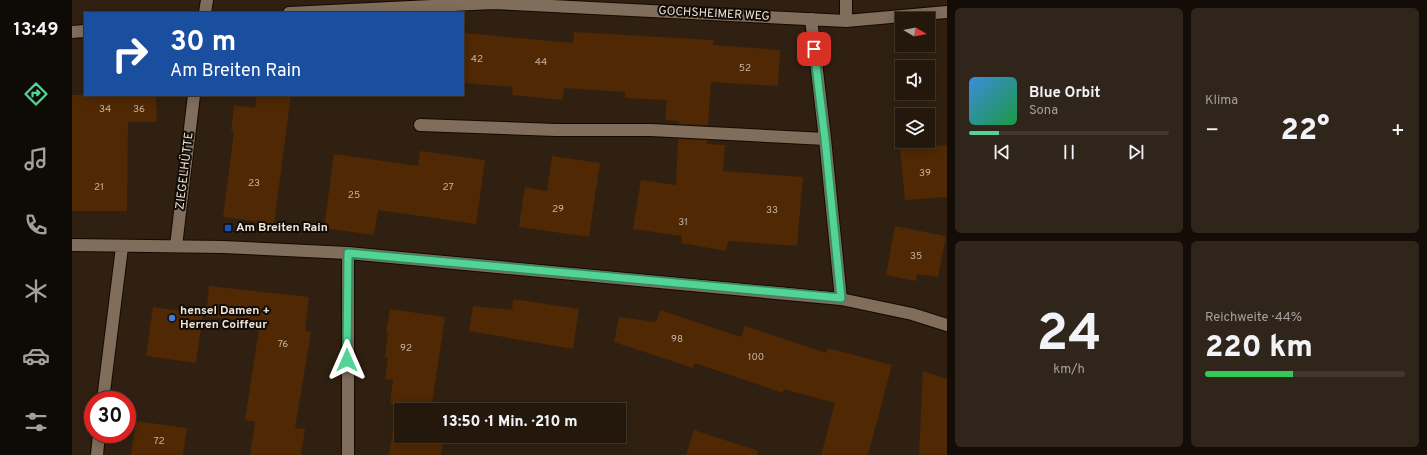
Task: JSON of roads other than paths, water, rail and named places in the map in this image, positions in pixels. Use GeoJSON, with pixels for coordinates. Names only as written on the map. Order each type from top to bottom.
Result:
{"type":"FeatureCollection","features":[{"type":"Feature","properties":{"kind":"street"},"geometry":{"type":"LineString","coordinates":[[205,12],[207,0]]}},
{"type":"Feature","properties":{"kind":"street"},"geometry":{"type":"LineString","coordinates":[[846,0],[846,21]]}},
{"type":"Feature","properties":{"kind":"street","name":"GOCHSHEIMER WEG"},"geometry":{"type":"LineString","coordinates":[[309,12],[493,3],[846,21],[947,12]]}},
{"type":"Feature","properties":{"kind":"street"},"geometry":{"type":"LineString","coordinates":[[811,19],[841,298]]}},
{"type":"Feature","properties":{"kind":"street"},"geometry":{"type":"LineString","coordinates":[[72,32],[84,31]]}},
{"type":"Feature","properties":{"kind":"street","name":"ZIEGELHÜTTE"},"geometry":{"type":"LineString","coordinates":[[176,246],[194,96]]}},
{"type":"Feature","properties":{"kind":"street"},"geometry":{"type":"LineString","coordinates":[[420,126],[556,130],[650,130],[825,139]]}},
{"type":"Feature","properties":{"kind":"street"},"geometry":{"type":"LineString","coordinates":[[72,246],[223,247],[348,253],[841,298],[912,314],[947,325]]}},
{"type":"Feature","properties":{"kind":"street"},"geometry":{"type":"LineString","coordinates":[[105,391],[122,247]]}},
{"type":"Feature","properties":{"kind":"street"},"geometry":{"type":"LineString","coordinates":[[348,253],[348,455]]}},
{"type":"Feature","properties":{"kind":"street"},"geometry":{"type":"LineString","coordinates":[[97,455],[98,443]]}},
{"type":"Feature","properties":{"kind":"place","name":"Am Breiten Rain"},"geometry":{"type":"Point","coordinates":[228,228]}},
{"type":"Feature","properties":{"kind":"place","name":"hensel Damen + Herren Coiffeur"},"geometry":{"type":"Point","coordinates":[172,318]}}]}
